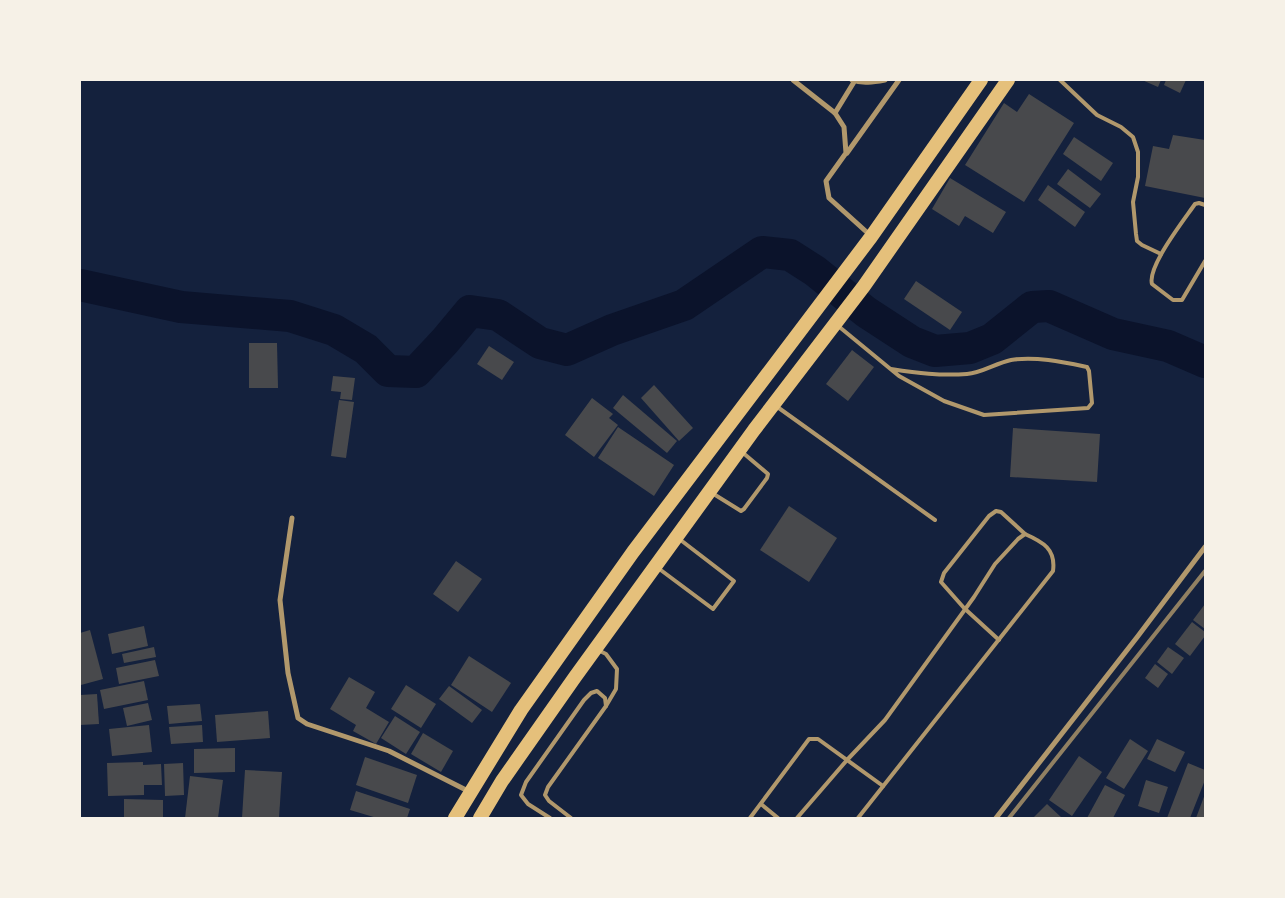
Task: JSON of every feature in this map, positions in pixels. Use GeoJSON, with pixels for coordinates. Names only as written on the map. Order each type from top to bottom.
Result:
{"type":"FeatureCollection","features":[{"type":"Feature","properties":{"kind":"highway"},"geometry":{"type":"LineString","coordinates":[[455,818],[520,710],[633,552],[871,237],[980,80]]}},
{"type":"Feature","properties":{"kind":"highway"},"geometry":{"type":"LineString","coordinates":[[480,818],[502,781],[596,648],[774,404],[864,286],[1008,80]]}},
{"type":"Feature","properties":{"kind":"street"},"geometry":{"type":"LineString","coordinates":[[793,80],[835,113],[844,127],[846,153]]}},
{"type":"Feature","properties":{"kind":"street"},"geometry":{"type":"LineString","coordinates":[[835,113],[853,81],[865,83],[885,80]]}},
{"type":"Feature","properties":{"kind":"street"},"geometry":{"type":"LineString","coordinates":[[871,237],[829,198],[826,181],[899,80]]}},
{"type":"Feature","properties":{"kind":"street"},"geometry":{"type":"LineString","coordinates":[[292,518],[280,600],[288,673],[298,718],[308,724],[389,751],[471,792]]}},
{"type":"Feature","properties":{"kind":"street"},"geometry":{"type":"LineString","coordinates":[[996,818],[1205,547]]}},
{"type":"Feature","properties":{"kind":"lane"},"geometry":{"type":"LineString","coordinates":[[1060,80],[1096,115],[1121,127],[1133,137],[1138,152],[1138,177],[1133,202],[1137,240],[1142,245],[1161,254]]}},
{"type":"Feature","properties":{"kind":"lane"},"geometry":{"type":"LineString","coordinates":[[1205,205],[1195,204],[1161,254],[1151,274],[1152,284],[1173,300],[1182,300],[1205,261]]}},
{"type":"Feature","properties":{"kind":"lane"},"geometry":{"type":"LineString","coordinates":[[836,324],[899,376],[944,401],[984,415],[1088,408],[1092,403],[1089,371],[1087,367],[1076,365],[1030,359],[1010,360],[970,374],[930,376],[891,369]]}},
{"type":"Feature","properties":{"kind":"lane"},"geometry":{"type":"LineString","coordinates":[[774,404],[936,520]]}},
{"type":"Feature","properties":{"kind":"lane"},"geometry":{"type":"LineString","coordinates":[[710,491],[736,510],[744,509],[768,474],[740,450]]}},
{"type":"Feature","properties":{"kind":"lane"},"geometry":{"type":"LineString","coordinates":[[858,818],[999,640],[1053,571],[1055,559],[1049,548],[1025,534],[1001,512],[996,511],[989,516],[944,573],[941,582],[964,608],[999,640]]}},
{"type":"Feature","properties":{"kind":"lane"},"geometry":{"type":"LineString","coordinates":[[797,818],[847,760],[885,720],[964,608],[974,597],[995,564],[1025,534]]}},
{"type":"Feature","properties":{"kind":"lane"},"geometry":{"type":"LineString","coordinates":[[655,566],[713,609],[734,581],[676,537]]}},
{"type":"Feature","properties":{"kind":"lane"},"geometry":{"type":"LineString","coordinates":[[572,818],[545,795],[548,787],[616,689],[617,669],[606,654],[596,648]]}},
{"type":"Feature","properties":{"kind":"lane"},"geometry":{"type":"LineString","coordinates":[[550,818],[528,804],[521,794],[526,782],[591,692],[597,691],[605,698],[606,706]]}},
{"type":"Feature","properties":{"kind":"lane"},"geometry":{"type":"LineString","coordinates":[[750,818],[810,740],[818,739],[883,786]]}},
{"type":"Feature","properties":{"kind":"lane"},"geometry":{"type":"LineString","coordinates":[[761,804],[778,818]]}},
{"type":"Feature","properties":{"kind":"building"},"geometry":{"type":"Polygon","coordinates":[[[1142,80],[1161,80],[1158,87],[1142,80]]]}},
{"type":"Feature","properties":{"kind":"building"},"geometry":{"type":"Polygon","coordinates":[[[1166,80],[1186,80],[1180,93],[1164,85],[1166,80]]]}},
{"type":"Feature","properties":{"kind":"building"},"geometry":{"type":"Polygon","coordinates":[[[1029,94],[1074,123],[1024,202],[965,165],[1004,103],[1017,112],[1029,94]]]}},
{"type":"Feature","properties":{"kind":"building"},"geometry":{"type":"Polygon","coordinates":[[[1173,135],[1205,140],[1205,198],[1145,186],[1153,146],[1169,149],[1173,135]]]}},
{"type":"Feature","properties":{"kind":"building"},"geometry":{"type":"Polygon","coordinates":[[[1074,137],[1113,163],[1101,181],[1063,154],[1074,137]]]}},
{"type":"Feature","properties":{"kind":"building"},"geometry":{"type":"Polygon","coordinates":[[[1068,169],[1101,194],[1090,208],[1057,184],[1068,169]]]}},
{"type":"Feature","properties":{"kind":"building"},"geometry":{"type":"Polygon","coordinates":[[[950,178],[1006,212],[993,233],[965,216],[959,226],[932,209],[950,178]]]}},
{"type":"Feature","properties":{"kind":"building"},"geometry":{"type":"Polygon","coordinates":[[[1048,185],[1085,212],[1075,227],[1038,200],[1048,185]]]}},
{"type":"Feature","properties":{"kind":"building"},"geometry":{"type":"Polygon","coordinates":[[[916,281],[962,312],[950,330],[904,299],[916,281]]]}},
{"type":"Feature","properties":{"kind":"building"},"geometry":{"type":"Polygon","coordinates":[[[249,343],[277,343],[278,388],[249,388],[249,343]]]}},
{"type":"Feature","properties":{"kind":"building"},"geometry":{"type":"Polygon","coordinates":[[[489,346],[514,362],[502,380],[477,364],[489,346]]]}},
{"type":"Feature","properties":{"kind":"building"},"geometry":{"type":"Polygon","coordinates":[[[852,350],[874,367],[848,401],[826,384],[852,350]]]}},
{"type":"Feature","properties":{"kind":"building"},"geometry":{"type":"Polygon","coordinates":[[[333,376],[355,378],[352,400],[340,399],[341,392],[331,391],[333,376]]]}},
{"type":"Feature","properties":{"kind":"building"},"geometry":{"type":"Polygon","coordinates":[[[654,385],[693,428],[679,441],[641,398],[654,385]]]}},
{"type":"Feature","properties":{"kind":"building"},"geometry":{"type":"Polygon","coordinates":[[[623,395],[677,441],[667,453],[613,408],[623,395]]]}},
{"type":"Feature","properties":{"kind":"building"},"geometry":{"type":"Polygon","coordinates":[[[592,398],[613,414],[609,418],[618,425],[594,457],[565,435],[592,398]]]}},
{"type":"Feature","properties":{"kind":"building"},"geometry":{"type":"Polygon","coordinates":[[[339,400],[354,402],[346,458],[331,456],[339,400]]]}},
{"type":"Feature","properties":{"kind":"building"},"geometry":{"type":"Polygon","coordinates":[[[618,427],[674,465],[654,496],[598,458],[618,427]]]}},
{"type":"Feature","properties":{"kind":"building"},"geometry":{"type":"Polygon","coordinates":[[[1013,428],[1100,434],[1097,482],[1010,477],[1013,428]]]}},
{"type":"Feature","properties":{"kind":"building"},"geometry":{"type":"Polygon","coordinates":[[[789,506],[837,538],[809,582],[760,550],[789,506]]]}},
{"type":"Feature","properties":{"kind":"building"},"geometry":{"type":"Polygon","coordinates":[[[456,561],[482,579],[458,612],[433,594],[456,561]]]}},
{"type":"Feature","properties":{"kind":"building"},"geometry":{"type":"Polygon","coordinates":[[[1205,604],[1205,629],[1193,620],[1205,604]]]}},
{"type":"Feature","properties":{"kind":"building"},"geometry":{"type":"Polygon","coordinates":[[[1192,622],[1205,632],[1205,636],[1190,656],[1175,644],[1192,622]]]}},
{"type":"Feature","properties":{"kind":"building"},"geometry":{"type":"Polygon","coordinates":[[[144,626],[148,646],[112,654],[108,634],[144,626]]]}},
{"type":"Feature","properties":{"kind":"building"},"geometry":{"type":"Polygon","coordinates":[[[90,630],[103,679],[81,685],[80,633],[90,630]]]}},
{"type":"Feature","properties":{"kind":"building"},"geometry":{"type":"Polygon","coordinates":[[[154,647],[156,657],[124,663],[122,654],[154,647]]]}},
{"type":"Feature","properties":{"kind":"building"},"geometry":{"type":"Polygon","coordinates":[[[1168,647],[1184,658],[1172,674],[1157,662],[1168,647]]]}},
{"type":"Feature","properties":{"kind":"building"},"geometry":{"type":"Polygon","coordinates":[[[469,656],[511,683],[492,712],[451,685],[469,656]]]}},
{"type":"Feature","properties":{"kind":"building"},"geometry":{"type":"Polygon","coordinates":[[[155,660],[159,676],[119,684],[116,668],[155,660]]]}},
{"type":"Feature","properties":{"kind":"building"},"geometry":{"type":"Polygon","coordinates":[[[1155,664],[1168,674],[1158,688],[1145,678],[1155,664]]]}},
{"type":"Feature","properties":{"kind":"building"},"geometry":{"type":"Polygon","coordinates":[[[349,677],[375,692],[366,708],[389,722],[376,744],[353,731],[356,725],[330,709],[349,677]]]}},
{"type":"Feature","properties":{"kind":"building"},"geometry":{"type":"Polygon","coordinates":[[[144,681],[148,700],[104,709],[100,690],[144,681]]]}},
{"type":"Feature","properties":{"kind":"building"},"geometry":{"type":"Polygon","coordinates":[[[406,685],[436,704],[421,728],[391,709],[406,685]]]}},
{"type":"Feature","properties":{"kind":"building"},"geometry":{"type":"Polygon","coordinates":[[[449,686],[482,710],[472,723],[439,699],[449,686]]]}},
{"type":"Feature","properties":{"kind":"building"},"geometry":{"type":"Polygon","coordinates":[[[97,694],[99,724],[80,725],[80,695],[97,694]]]}},
{"type":"Feature","properties":{"kind":"building"},"geometry":{"type":"Polygon","coordinates":[[[148,703],[152,720],[127,726],[123,708],[148,703]]]}},
{"type":"Feature","properties":{"kind":"building"},"geometry":{"type":"Polygon","coordinates":[[[200,704],[202,721],[169,724],[167,706],[200,704]]]}},
{"type":"Feature","properties":{"kind":"building"},"geometry":{"type":"Polygon","coordinates":[[[268,711],[270,738],[217,742],[215,715],[268,711]]]}},
{"type":"Feature","properties":{"kind":"building"},"geometry":{"type":"Polygon","coordinates":[[[395,716],[420,732],[406,754],[381,738],[395,716]]]}},
{"type":"Feature","properties":{"kind":"building"},"geometry":{"type":"Polygon","coordinates":[[[149,725],[152,752],[112,756],[109,729],[149,725]]]}},
{"type":"Feature","properties":{"kind":"building"},"geometry":{"type":"Polygon","coordinates":[[[202,725],[203,742],[171,744],[169,727],[202,725]]]}},
{"type":"Feature","properties":{"kind":"building"},"geometry":{"type":"Polygon","coordinates":[[[423,733],[453,751],[441,772],[411,754],[423,733]]]}},
{"type":"Feature","properties":{"kind":"building"},"geometry":{"type":"Polygon","coordinates":[[[1130,739],[1148,751],[1124,789],[1106,778],[1130,739]]]}},
{"type":"Feature","properties":{"kind":"building"},"geometry":{"type":"Polygon","coordinates":[[[1157,739],[1185,752],[1175,772],[1147,759],[1157,739]]]}},
{"type":"Feature","properties":{"kind":"building"},"geometry":{"type":"Polygon","coordinates":[[[235,748],[235,772],[194,773],[194,749],[235,748]]]}},
{"type":"Feature","properties":{"kind":"building"},"geometry":{"type":"Polygon","coordinates":[[[1079,756],[1102,772],[1072,816],[1049,800],[1079,756]]]}},
{"type":"Feature","properties":{"kind":"building"},"geometry":{"type":"Polygon","coordinates":[[[365,757],[417,775],[408,803],[356,785],[365,757]]]}},
{"type":"Feature","properties":{"kind":"building"},"geometry":{"type":"Polygon","coordinates":[[[143,762],[143,765],[161,764],[162,785],[144,785],[144,795],[108,796],[107,763],[143,762]]]}},
{"type":"Feature","properties":{"kind":"building"},"geometry":{"type":"Polygon","coordinates":[[[183,763],[184,795],[165,796],[164,764],[183,763]]]}},
{"type":"Feature","properties":{"kind":"building"},"geometry":{"type":"Polygon","coordinates":[[[1188,763],[1205,770],[1205,780],[1190,818],[1167,818],[1188,763]]]}},
{"type":"Feature","properties":{"kind":"building"},"geometry":{"type":"Polygon","coordinates":[[[245,770],[282,772],[279,818],[242,818],[245,770]]]}},
{"type":"Feature","properties":{"kind":"building"},"geometry":{"type":"Polygon","coordinates":[[[190,776],[223,780],[218,818],[185,818],[190,776]]]}},
{"type":"Feature","properties":{"kind":"building"},"geometry":{"type":"Polygon","coordinates":[[[1146,780],[1168,787],[1159,813],[1138,806],[1146,780]]]}},
{"type":"Feature","properties":{"kind":"building"},"geometry":{"type":"Polygon","coordinates":[[[1105,785],[1125,795],[1113,818],[1087,818],[1105,785]]]}},
{"type":"Feature","properties":{"kind":"building"},"geometry":{"type":"Polygon","coordinates":[[[356,791],[410,809],[407,818],[377,818],[350,810],[356,791]]]}},
{"type":"Feature","properties":{"kind":"building"},"geometry":{"type":"Polygon","coordinates":[[[1205,794],[1205,818],[1196,818],[1205,794]]]}},
{"type":"Feature","properties":{"kind":"building"},"geometry":{"type":"Polygon","coordinates":[[[124,799],[163,800],[163,818],[124,818],[124,799]]]}},
{"type":"Feature","properties":{"kind":"building"},"geometry":{"type":"Polygon","coordinates":[[[1047,804],[1062,818],[1033,818],[1047,804]]]}},
{"type":"Feature","properties":{"kind":"waterway"},"geometry":{"type":"LineString","coordinates":[[80,285],[181,307],[290,316],[334,330],[366,349],[388,371],[416,372],[470,311],[498,315],[540,343],[567,350],[612,330],[684,305],[762,252],[790,255],[815,271],[866,312],[912,342],[935,351],[970,348],[992,339],[1032,307],[1049,306],[1113,334],[1168,346],[1205,362]]}},
{"type":"Feature","properties":{"kind":"railway"},"geometry":{"type":"LineString","coordinates":[[1009,818],[1205,571]]}}]}
